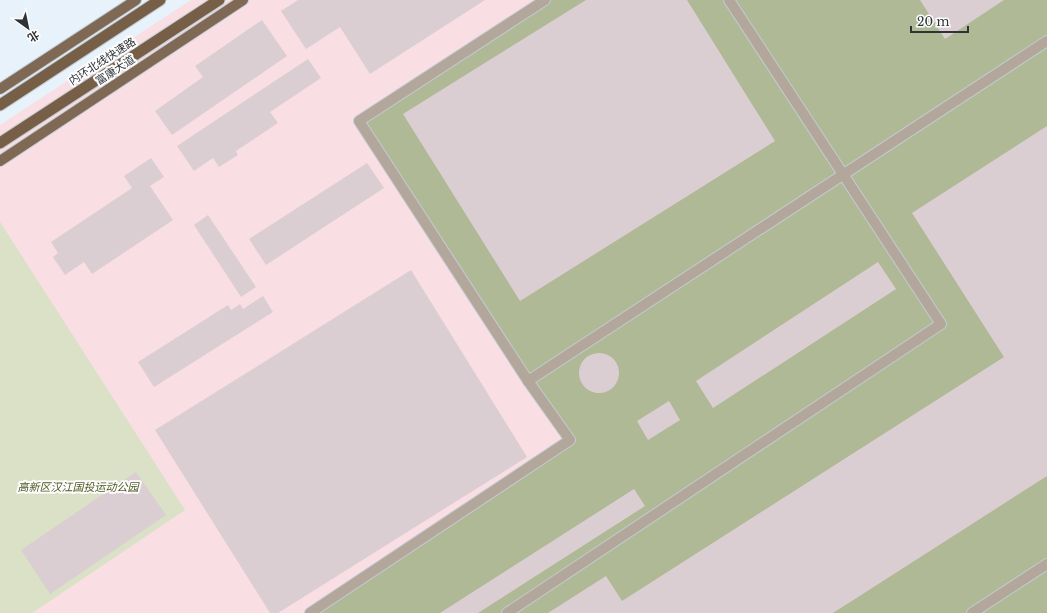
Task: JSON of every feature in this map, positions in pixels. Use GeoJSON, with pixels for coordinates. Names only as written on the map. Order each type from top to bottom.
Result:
{"type":"FeatureCollection","features":[{"type":"Feature","properties":{"kind":"highway","name":"内环北线快速路"},"geometry":{"type":"LineString","coordinates":[[0,105],[160,0]]}},
{"type":"Feature","properties":{"kind":"highway","name":"内环北线快速路"},"geometry":{"type":"LineString","coordinates":[[0,143],[219,0]]}},
{"type":"Feature","properties":{"kind":"main road"},"geometry":{"type":"LineString","coordinates":[[0,89],[136,0]]}},
{"type":"Feature","properties":{"kind":"main road","name":"富康大道"},"geometry":{"type":"LineString","coordinates":[[0,160],[243,0]]}},
{"type":"Feature","properties":{"kind":"lane"},"geometry":{"type":"LineString","coordinates":[[310,613],[570,440],[528,381],[359,121],[545,0]]}},
{"type":"Feature","properties":{"kind":"lane"},"geometry":{"type":"LineString","coordinates":[[507,613],[941,324],[729,0]]}},
{"type":"Feature","properties":{"kind":"lane"},"geometry":{"type":"LineString","coordinates":[[528,381],[1047,41]]}},
{"type":"Feature","properties":{"kind":"lane"},"geometry":{"type":"LineString","coordinates":[[972,613],[1047,564]]}},
{"type":"Feature","properties":{"kind":"shaded area"},"geometry":{"type":"Polygon","coordinates":[[[191,0],[1047,0],[1047,613],[0,613],[0,125],[191,0]]]}},
{"type":"Feature","properties":{"kind":"green space"},"geometry":{"type":"Polygon","coordinates":[[[545,0],[1047,0],[1047,613],[310,613],[570,440],[359,121],[545,0]]]}},
{"type":"Feature","properties":{"kind":"green space","name":"高新区汉江国投运动公园"},"geometry":{"type":"Polygon","coordinates":[[[0,222],[185,510],[32,613],[0,613],[0,222]]]}},
{"type":"Feature","properties":{"kind":"building"},"geometry":{"type":"Polygon","coordinates":[[[298,0],[485,0],[370,74],[340,27],[306,49],[281,11],[298,0]]]}},
{"type":"Feature","properties":{"kind":"building"},"geometry":{"type":"Polygon","coordinates":[[[586,0],[687,0],[775,141],[520,301],[403,114],[586,0]]]}},
{"type":"Feature","properties":{"kind":"building"},"geometry":{"type":"Polygon","coordinates":[[[920,0],[1004,0],[945,39],[920,0]]]}},
{"type":"Feature","properties":{"kind":"building"},"geometry":{"type":"Polygon","coordinates":[[[262,20],[287,56],[172,135],[155,111],[203,77],[195,66],[262,20]]]}},
{"type":"Feature","properties":{"kind":"building"},"geometry":{"type":"Polygon","coordinates":[[[308,59],[321,78],[270,112],[278,123],[236,151],[238,155],[219,167],[213,158],[194,171],[177,146],[308,59]]]}},
{"type":"Feature","properties":{"kind":"building"},"geometry":{"type":"Polygon","coordinates":[[[1047,126],[1047,476],[833,613],[548,613],[606,576],[622,601],[1004,357],[912,213],[1047,126]]]}},
{"type":"Feature","properties":{"kind":"building"},"geometry":{"type":"Polygon","coordinates":[[[151,158],[164,177],[150,186],[173,220],[92,274],[84,262],[65,275],[53,257],[58,253],[51,242],[132,188],[124,176],[151,158]]]}},
{"type":"Feature","properties":{"kind":"building"},"geometry":{"type":"Polygon","coordinates":[[[367,163],[384,188],[266,265],[249,239],[367,163]]]}},
{"type":"Feature","properties":{"kind":"building"},"geometry":{"type":"Polygon","coordinates":[[[208,215],[256,287],[241,297],[194,225],[208,215]]]}},
{"type":"Feature","properties":{"kind":"building"},"geometry":{"type":"Polygon","coordinates":[[[878,262],[896,289],[713,408],[696,381],[878,262]]]}},
{"type":"Feature","properties":{"kind":"building"},"geometry":{"type":"Polygon","coordinates":[[[411,270],[527,457],[278,613],[270,613],[155,430],[411,270]]]}},
{"type":"Feature","properties":{"kind":"building"},"geometry":{"type":"Polygon","coordinates":[[[263,296],[273,312],[154,387],[138,362],[228,305],[231,310],[240,304],[243,309],[263,296]]]}},
{"type":"Feature","properties":{"kind":"building"},"geometry":{"type":"Polygon","coordinates":[[[599,353],[607,355],[613,359],[617,365],[619,373],[617,381],[613,387],[607,391],[599,393],[591,391],[585,387],[581,381],[579,373],[581,365],[585,359],[591,355],[599,353]]]}},
{"type":"Feature","properties":{"kind":"building"},"geometry":{"type":"Polygon","coordinates":[[[669,401],[680,420],[648,440],[637,421],[669,401]]]}},
{"type":"Feature","properties":{"kind":"building"},"geometry":{"type":"Polygon","coordinates":[[[136,472],[166,515],[50,594],[21,550],[136,472]]]}},
{"type":"Feature","properties":{"kind":"building"},"geometry":{"type":"Polygon","coordinates":[[[634,489],[645,506],[478,613],[440,613],[634,489]]]}}]}
